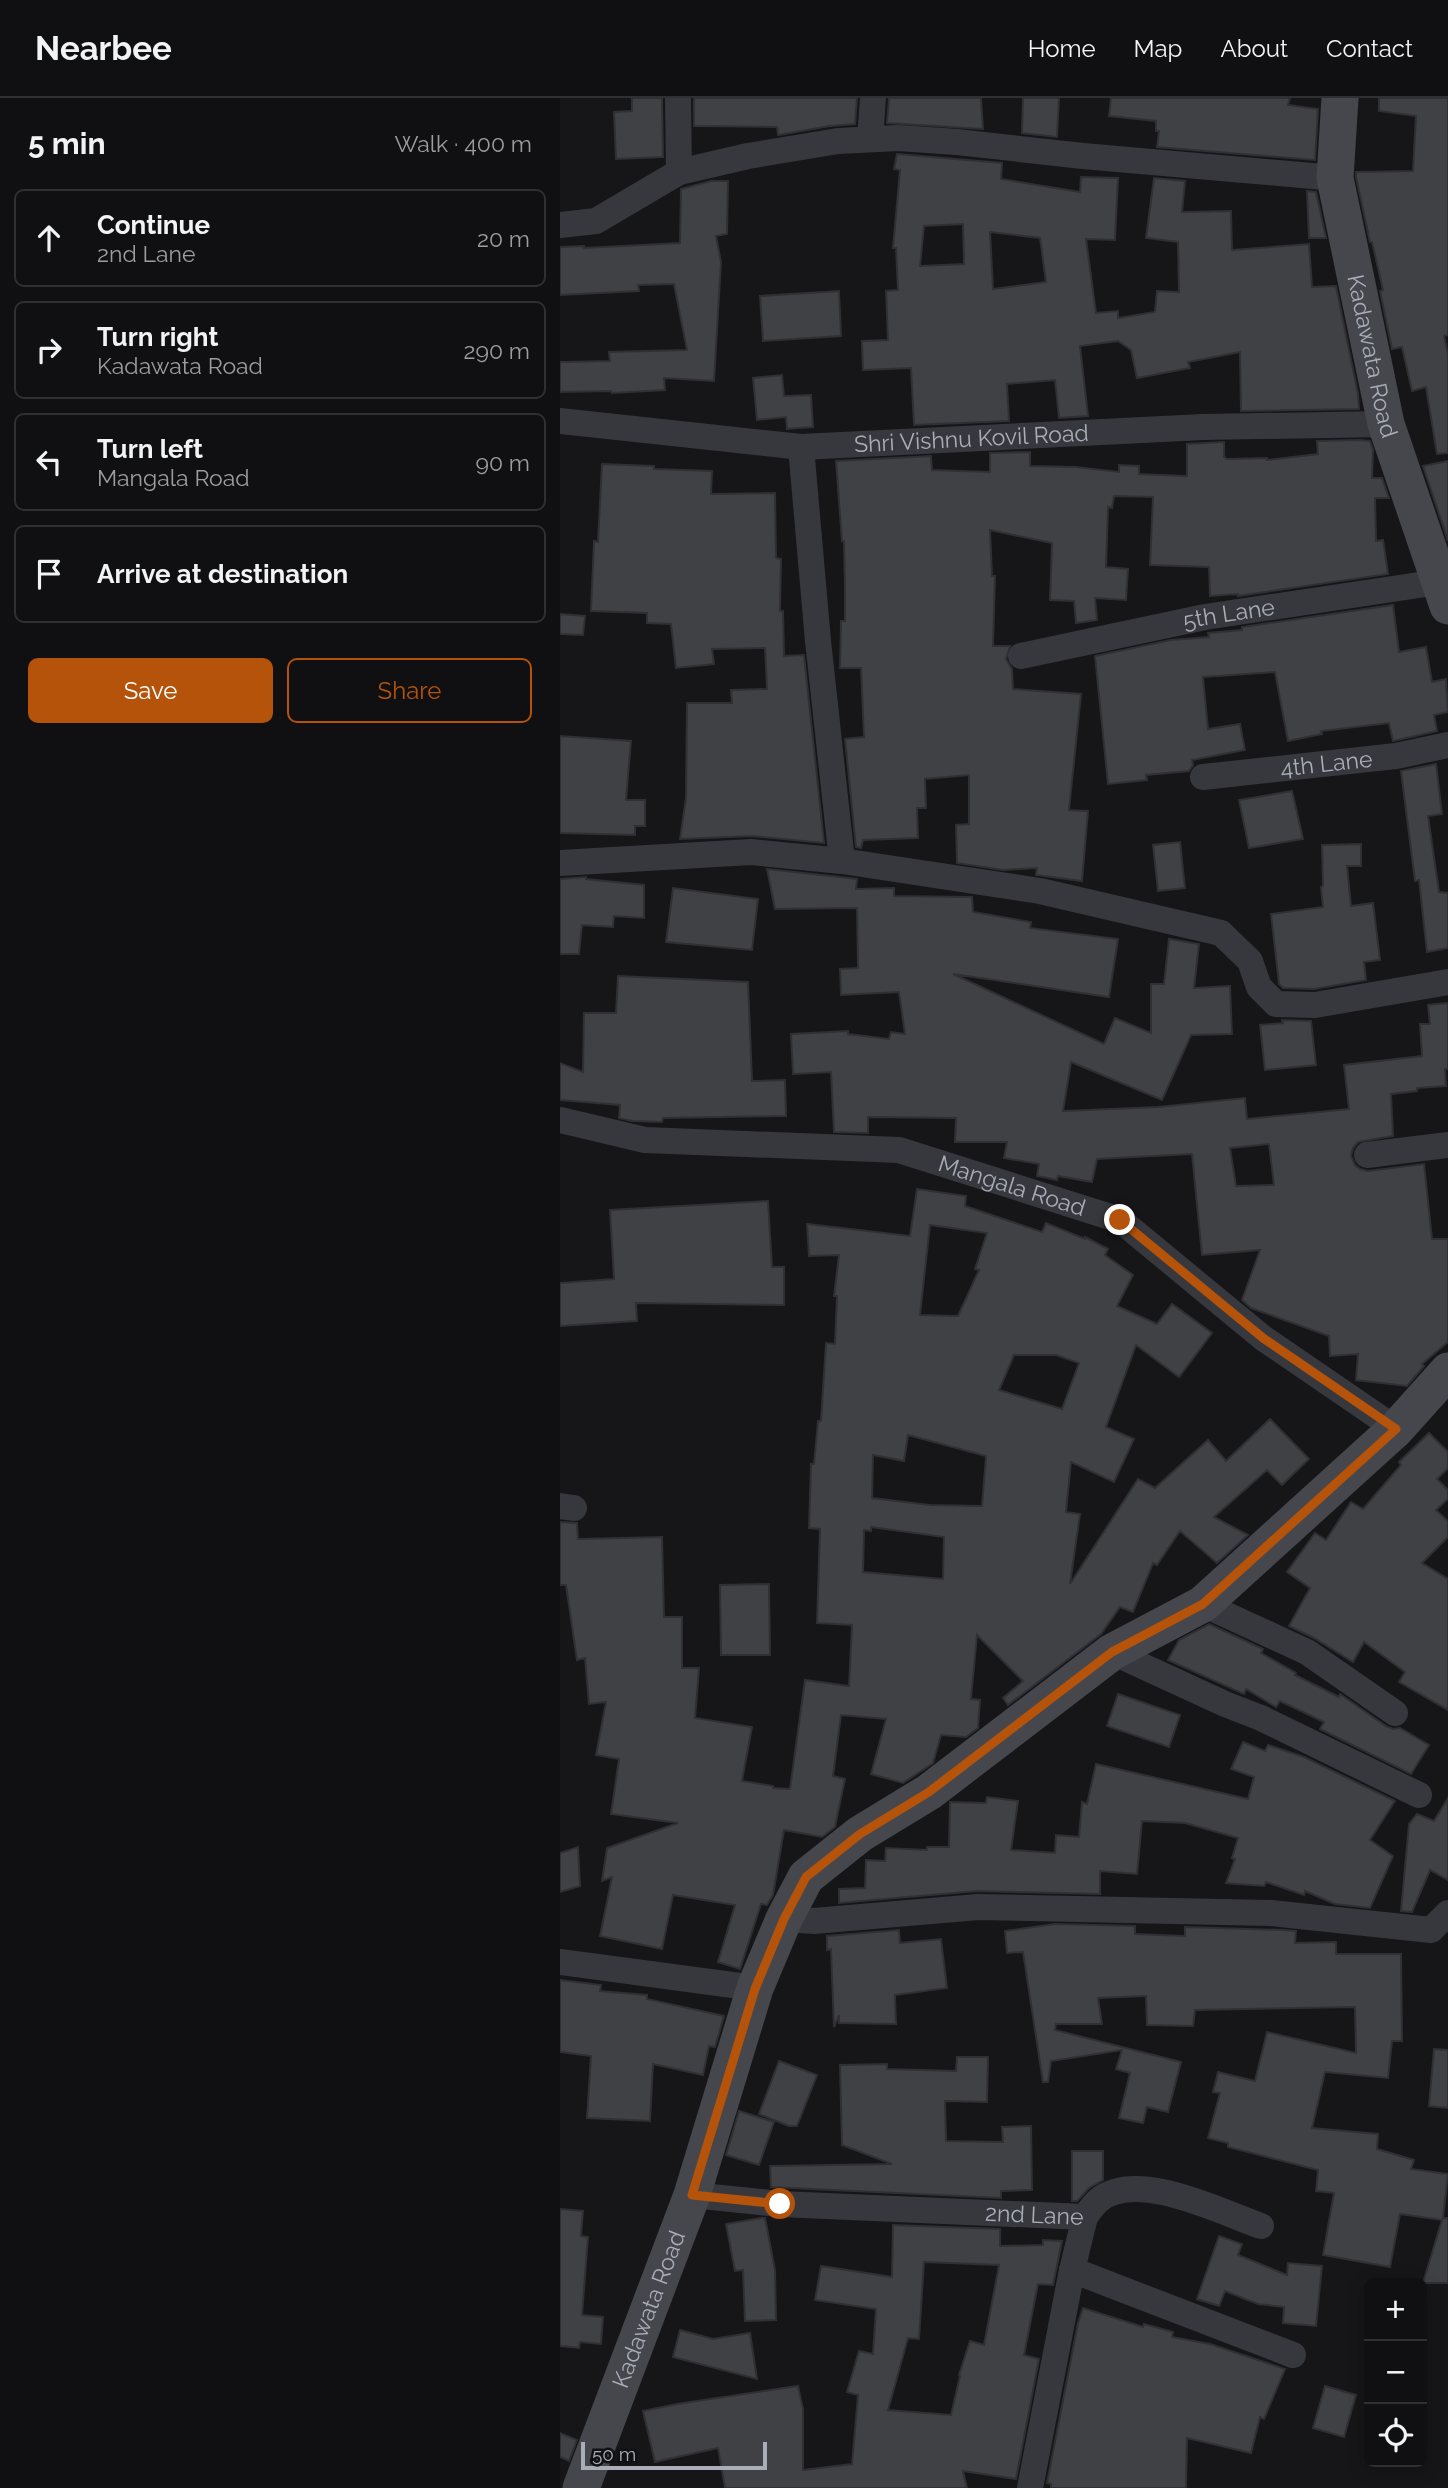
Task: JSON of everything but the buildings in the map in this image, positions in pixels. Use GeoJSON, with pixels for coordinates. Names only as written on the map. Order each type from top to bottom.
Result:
{"type":"FeatureCollection","features":[{"type":"Feature","properties":{"kind":"street"},"geometry":{"type":"LineString","coordinates":[[678,98],[679,172]]}},
{"type":"Feature","properties":{"kind":"street"},"geometry":{"type":"LineString","coordinates":[[870,139],[873,98]]}},
{"type":"Feature","properties":{"kind":"street","name":"Kadawata Road"},"geometry":{"type":"LineString","coordinates":[[1340,98],[1335,178],[1386,424],[1443,594]]}},
{"type":"Feature","properties":{"kind":"street"},"geometry":{"type":"LineString","coordinates":[[560,225],[596,221],[679,172],[748,156],[838,141],[870,139],[957,142],[1335,178]]}},
{"type":"Feature","properties":{"kind":"street","name":"Shri Vishnu Kovil Road"},"geometry":{"type":"LineString","coordinates":[[560,421],[801,447],[1190,428],[1386,424]]}},
{"type":"Feature","properties":{"kind":"street"},"geometry":{"type":"LineString","coordinates":[[801,447],[818,641],[842,861]]}},
{"type":"Feature","properties":{"kind":"street","name":"5th Lane"},"geometry":{"type":"LineString","coordinates":[[1021,656],[1205,617],[1443,594]]}},
{"type":"Feature","properties":{"kind":"street","name":"4th Lane"},"geometry":{"type":"LineString","coordinates":[[1203,778],[1396,756],[1448,745]]}},
{"type":"Feature","properties":{"kind":"street"},"geometry":{"type":"LineString","coordinates":[[560,863],[751,852],[842,861],[1040,891],[1221,933],[1250,961],[1259,987],[1276,1004],[1315,1006],[1448,982]]}},
{"type":"Feature","properties":{"kind":"street","name":"Mangala Road"},"geometry":{"type":"LineString","coordinates":[[560,1120],[645,1140],[899,1150],[1120,1220],[1263,1338],[1396,1429]]}},
{"type":"Feature","properties":{"kind":"street"},"geometry":{"type":"LineString","coordinates":[[1367,1155],[1448,1145]]}},
{"type":"Feature","properties":{"kind":"street","name":"Kadawata Road"},"geometry":{"type":"LineString","coordinates":[[581,2488],[692,2195],[755,1989],[784,1919],[806,1877],[860,1834],[929,1792],[1112,1652],[1203,1604],[1396,1429],[1448,1371]]}},
{"type":"Feature","properties":{"kind":"street"},"geometry":{"type":"LineString","coordinates":[[1203,1604],[1307,1652],[1395,1713]]}},
{"type":"Feature","properties":{"kind":"street"},"geometry":{"type":"LineString","coordinates":[[1112,1652],[1261,1718],[1419,1795]]}},
{"type":"Feature","properties":{"kind":"street"},"geometry":{"type":"LineString","coordinates":[[784,1919],[814,1920],[978,1907],[1271,1913],[1431,1930],[1448,1913]]}},
{"type":"Feature","properties":{"kind":"street"},"geometry":{"type":"LineString","coordinates":[[560,1962],[755,1989]]}},
{"type":"Feature","properties":{"kind":"street"},"geometry":{"type":"LineString","coordinates":[[1085,2217],[1101,2199],[1130,2188],[1165,2191],[1261,2227]]}},
{"type":"Feature","properties":{"kind":"street","name":"2nd Lane"},"geometry":{"type":"LineString","coordinates":[[692,2195],[780,2204],[1085,2217],[1072,2270],[1293,2356]]}},
{"type":"Feature","properties":{"kind":"street"},"geometry":{"type":"LineString","coordinates":[[1030,2488],[1072,2270]]}},
{"type":"Feature","properties":{"kind":"route"},"geometry":{"type":"LineString","coordinates":[[780,2204],[692,2195],[755,1989],[784,1919],[806,1877],[860,1834],[929,1792],[1112,1652],[1203,1604],[1396,1429],[1263,1338],[1120,1220]]}}]}
